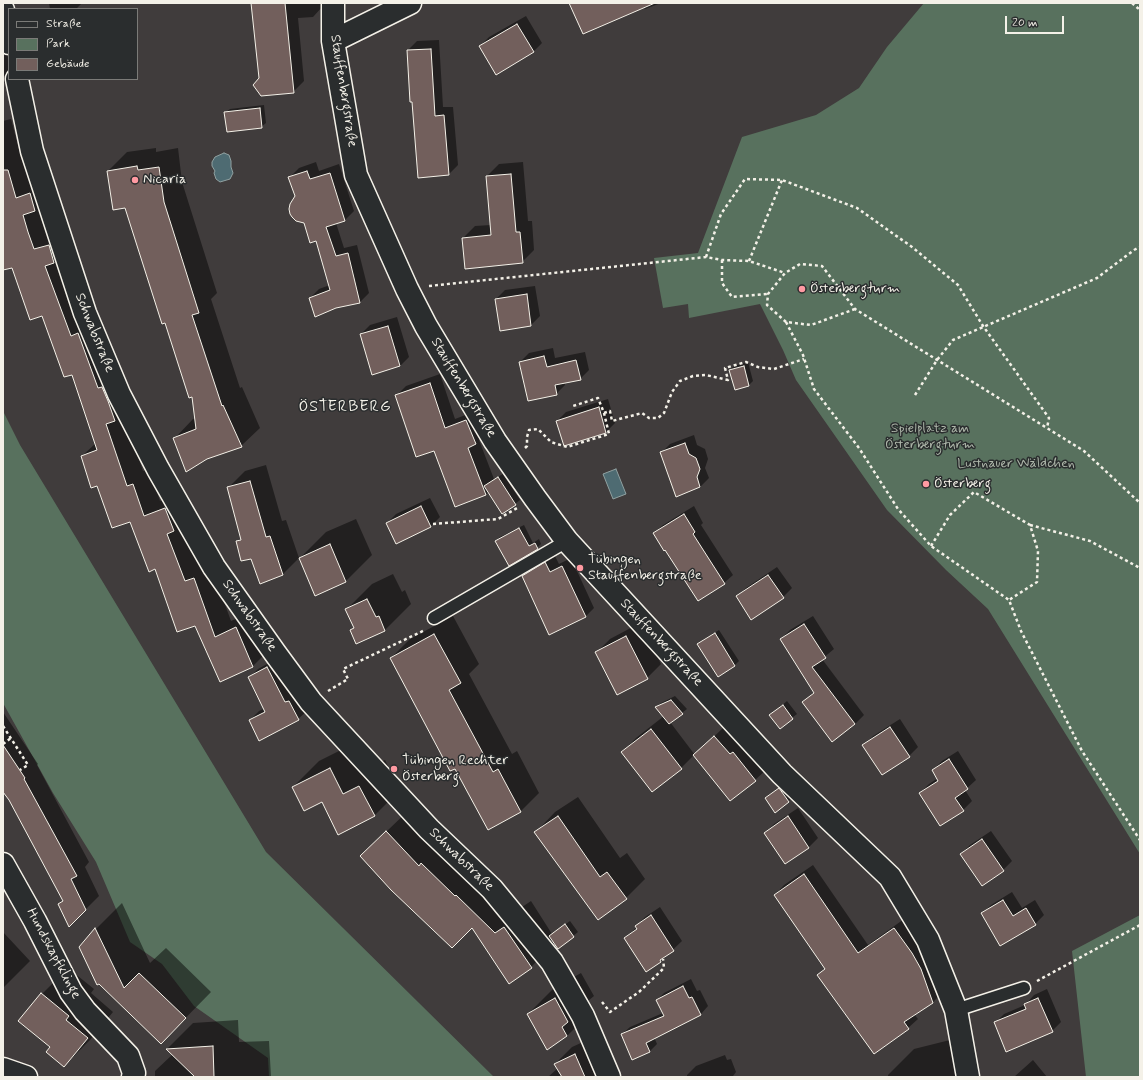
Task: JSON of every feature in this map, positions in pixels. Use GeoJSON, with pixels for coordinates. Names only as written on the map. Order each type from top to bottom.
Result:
{"type":"FeatureCollection","features":[{"type":"Feature","properties":{"kind":"street","name":"Stauffenbergstraße"},"geometry":{"type":"LineString","coordinates":[[333,3],[333,41],[356,175],[407,289],[426,326],[491,434],[567,541],[782,774],[890,877],[928,940],[956,1010],[968,1077]]}},
{"type":"Feature","properties":{"kind":"street"},"geometry":{"type":"LineString","coordinates":[[333,41],[410,3]]}},
{"type":"Feature","properties":{"kind":"street"},"geometry":{"type":"LineString","coordinates":[[3,10],[8,38]]}},
{"type":"Feature","properties":{"kind":"street","name":"Schwabstraße"},"geometry":{"type":"LineString","coordinates":[[17,80],[32,151],[85,313],[122,401],[158,469],[214,568],[311,702],[429,829],[492,889],[552,962],[583,1016],[609,1077]]}},
{"type":"Feature","properties":{"kind":"street","name":"Hundskapfklinge"},"geometry":{"type":"LineString","coordinates":[[3,864],[35,921],[71,992],[85,1011],[128,1056],[134,1077]]}},
{"type":"Feature","properties":{"kind":"street"},"geometry":{"type":"LineString","coordinates":[[3,1069],[26,1077]]}},
{"type":"Feature","properties":{"kind":"lane"},"geometry":{"type":"LineString","coordinates":[[431,623],[567,541]]}},
{"type":"Feature","properties":{"kind":"lane"},"geometry":{"type":"LineString","coordinates":[[956,1010],[1024,988]]}},
{"type":"Feature","properties":{"kind":"path"},"geometry":{"type":"LineString","coordinates":[[1132,3],[1140,10]]}},
{"type":"Feature","properties":{"kind":"path"},"geometry":{"type":"LineString","coordinates":[[706,256],[721,214],[745,179],[782,180],[857,208],[912,247],[958,285],[984,326],[1050,418],[1047,428]]}},
{"type":"Feature","properties":{"kind":"path"},"geometry":{"type":"LineString","coordinates":[[749,261],[782,180]]}},
{"type":"Feature","properties":{"kind":"path"},"geometry":{"type":"LineString","coordinates":[[915,394],[937,360],[953,340],[1097,278],[1140,247]]}},
{"type":"Feature","properties":{"kind":"path"},"geometry":{"type":"LineString","coordinates":[[407,289],[706,256],[722,260],[749,261],[785,273]]}},
{"type":"Feature","properties":{"kind":"path"},"geometry":{"type":"LineString","coordinates":[[722,260],[722,282],[732,297],[768,294]]}},
{"type":"Feature","properties":{"kind":"path"},"geometry":{"type":"LineString","coordinates":[[1140,503],[1084,451],[855,309],[822,266],[800,264],[785,273],[768,294],[767,305],[786,322],[804,360],[814,389],[859,448],[898,509],[931,546],[1010,600],[1021,631],[1082,751],[1140,840]]}},
{"type":"Feature","properties":{"kind":"path"},"geometry":{"type":"LineString","coordinates":[[786,322],[811,325],[855,309]]}},
{"type":"Feature","properties":{"kind":"path"},"geometry":{"type":"LineString","coordinates":[[604,413],[610,411],[612,420],[642,413],[649,418],[658,418],[664,413],[672,392],[680,381],[693,376],[706,375],[728,380],[725,368],[746,362],[758,367],[774,369],[804,360]]}},
{"type":"Feature","properties":{"kind":"path"},"geometry":{"type":"LineString","coordinates":[[522,452],[527,446],[529,430],[538,429],[551,442],[567,447],[609,434],[604,413],[598,398],[573,406]]}},
{"type":"Feature","properties":{"kind":"path"},"geometry":{"type":"LineString","coordinates":[[931,546],[950,515],[974,492],[1030,525],[1090,541],[1140,568]]}},
{"type":"Feature","properties":{"kind":"path"},"geometry":{"type":"LineString","coordinates":[[433,524],[498,519],[535,498]]}},
{"type":"Feature","properties":{"kind":"path"},"geometry":{"type":"LineString","coordinates":[[1010,600],[1037,582],[1038,551],[1030,525]]}},
{"type":"Feature","properties":{"kind":"path"},"geometry":{"type":"LineString","coordinates":[[348,679],[343,669],[431,623]]}},
{"type":"Feature","properties":{"kind":"path"},"geometry":{"type":"LineString","coordinates":[[3,726],[28,765],[20,770]]}},
{"type":"Feature","properties":{"kind":"path"},"geometry":{"type":"LineString","coordinates":[[3,744],[11,738]]}},
{"type":"Feature","properties":{"kind":"path"},"geometry":{"type":"LineString","coordinates":[[1024,988],[1140,925]]}},
{"type":"Feature","properties":{"kind":"path"},"geometry":{"type":"LineString","coordinates":[[602,1002],[610,1012],[639,992],[664,968],[663,959]]}},
{"type":"Feature","properties":{"kind":"green space","name":"Lustnauer Wäldchen"},"geometry":{"type":"Polygon","coordinates":[[[924,3],[1140,3],[1140,854],[988,609],[946,570],[887,510],[796,380],[760,304],[689,318],[688,304],[663,308],[654,258],[698,253],[742,137],[816,115],[859,88],[887,47],[924,3]]]}},
{"type":"Feature","properties":{"kind":"green space"},"geometry":{"type":"Polygon","coordinates":[[[3,411],[20,445],[266,852],[494,1077],[269,1077],[268,1058],[194,1006],[162,964],[130,942],[96,862],[53,793],[3,703],[3,411]]]}},
{"type":"Feature","properties":{"kind":"green space"},"geometry":{"type":"Polygon","coordinates":[[[1140,915],[1140,1077],[1086,1077],[1072,951],[1140,915]]]}},
{"type":"Feature","properties":{"kind":"water"},"geometry":{"type":"Polygon","coordinates":[[[224,153],[229,155],[233,173],[230,179],[220,182],[216,179],[212,162],[215,157],[224,153]]]}},
{"type":"Feature","properties":{"kind":"water"},"geometry":{"type":"Polygon","coordinates":[[[616,469],[626,494],[613,499],[603,474],[616,469]]]}},
{"type":"Feature","properties":{"kind":"building"},"geometry":{"type":"Polygon","coordinates":[[[251,3],[285,3],[294,93],[261,96],[253,85],[259,78],[251,3]]]}},
{"type":"Feature","properties":{"kind":"building"},"geometry":{"type":"Polygon","coordinates":[[[569,3],[655,3],[583,34],[569,3]]]}},
{"type":"Feature","properties":{"kind":"building"},"geometry":{"type":"Polygon","coordinates":[[[517,24],[534,52],[496,75],[479,46],[517,24]]]}},
{"type":"Feature","properties":{"kind":"building"},"geometry":{"type":"Polygon","coordinates":[[[431,49],[435,116],[444,115],[449,175],[418,178],[412,102],[410,102],[407,50],[431,49]]]}},
{"type":"Feature","properties":{"kind":"building"},"geometry":{"type":"Polygon","coordinates":[[[260,108],[262,128],[227,132],[224,112],[260,108]]]}},
{"type":"Feature","properties":{"kind":"building"},"geometry":{"type":"Polygon","coordinates":[[[137,166],[138,170],[159,167],[164,202],[199,313],[192,315],[222,406],[223,405],[242,447],[207,459],[186,472],[173,438],[196,429],[192,397],[189,398],[165,323],[162,324],[125,208],[113,210],[107,171],[137,166]]]}},
{"type":"Feature","properties":{"kind":"building"},"geometry":{"type":"Polygon","coordinates":[[[3,170],[8,170],[16,198],[30,193],[35,211],[23,215],[28,232],[34,249],[49,245],[54,263],[45,266],[71,336],[78,333],[98,388],[102,387],[108,401],[115,421],[106,424],[127,486],[133,484],[144,516],[165,508],[174,531],[167,534],[185,581],[194,578],[215,637],[236,627],[253,667],[220,682],[195,626],[177,632],[155,569],[149,572],[130,522],[112,528],[97,486],[91,488],[81,456],[97,450],[72,375],[64,377],[42,316],[30,320],[12,268],[3,270],[3,170]]]}},
{"type":"Feature","properties":{"kind":"building"},"geometry":{"type":"Polygon","coordinates":[[[307,171],[310,179],[330,173],[345,221],[326,227],[336,256],[348,253],[360,303],[336,308],[315,317],[309,298],[330,290],[316,241],[310,243],[304,223],[296,221],[290,214],[289,209],[295,196],[288,177],[307,171]]]}},
{"type":"Feature","properties":{"kind":"building"},"geometry":{"type":"Polygon","coordinates":[[[511,174],[516,232],[520,232],[523,263],[465,269],[462,238],[491,235],[486,176],[511,174]]]}},
{"type":"Feature","properties":{"kind":"building"},"geometry":{"type":"Polygon","coordinates":[[[527,294],[531,326],[500,331],[495,299],[527,294]]]}},
{"type":"Feature","properties":{"kind":"building"},"geometry":{"type":"Polygon","coordinates":[[[388,326],[400,366],[372,375],[360,334],[388,326]]]}},
{"type":"Feature","properties":{"kind":"building"},"geometry":{"type":"Polygon","coordinates":[[[544,356],[547,367],[576,360],[581,380],[555,385],[557,395],[528,401],[519,362],[544,356]]]}},
{"type":"Feature","properties":{"kind":"building"},"geometry":{"type":"Polygon","coordinates":[[[744,366],[749,386],[735,390],[729,370],[744,366]]]}},
{"type":"Feature","properties":{"kind":"building"},"geometry":{"type":"Polygon","coordinates":[[[430,383],[445,428],[466,420],[476,444],[468,448],[486,495],[455,507],[434,451],[416,457],[395,395],[430,383]]]}},
{"type":"Feature","properties":{"kind":"building"},"geometry":{"type":"Polygon","coordinates":[[[599,407],[606,433],[564,446],[556,421],[599,407]]]}},
{"type":"Feature","properties":{"kind":"building"},"geometry":{"type":"Polygon","coordinates":[[[685,443],[689,454],[696,458],[700,469],[697,477],[700,487],[676,497],[660,452],[685,443]]]}},
{"type":"Feature","properties":{"kind":"building"},"geometry":{"type":"Polygon","coordinates":[[[498,477],[516,505],[502,514],[484,486],[498,477]]]}},
{"type":"Feature","properties":{"kind":"building"},"geometry":{"type":"Polygon","coordinates":[[[250,481],[266,537],[270,536],[283,575],[260,584],[251,559],[241,561],[236,541],[241,540],[227,487],[250,481]]]}},
{"type":"Feature","properties":{"kind":"building"},"geometry":{"type":"Polygon","coordinates":[[[421,506],[431,527],[396,544],[386,523],[421,506]]]}},
{"type":"Feature","properties":{"kind":"building"},"geometry":{"type":"Polygon","coordinates":[[[684,514],[695,532],[693,534],[725,584],[698,601],[653,533],[684,514]]]}},
{"type":"Feature","properties":{"kind":"building"},"geometry":{"type":"Polygon","coordinates":[[[519,528],[529,546],[535,543],[538,549],[509,566],[495,541],[519,528]]]}},
{"type":"Feature","properties":{"kind":"building"},"geometry":{"type":"Polygon","coordinates":[[[330,544],[346,582],[315,596],[299,558],[330,544]]]}},
{"type":"Feature","properties":{"kind":"building"},"geometry":{"type":"Polygon","coordinates":[[[545,562],[550,572],[562,566],[586,617],[549,635],[522,576],[545,562]]]}},
{"type":"Feature","properties":{"kind":"building"},"geometry":{"type":"Polygon","coordinates":[[[768,575],[784,598],[751,620],[736,596],[768,575]]]}},
{"type":"Feature","properties":{"kind":"building"},"geometry":{"type":"Polygon","coordinates":[[[367,599],[376,617],[379,616],[385,631],[356,644],[350,630],[354,628],[345,609],[367,599]]]}},
{"type":"Feature","properties":{"kind":"building"},"geometry":{"type":"Polygon","coordinates":[[[804,624],[826,658],[812,667],[855,724],[832,742],[802,702],[814,693],[780,639],[804,624]]]}},
{"type":"Feature","properties":{"kind":"building"},"geometry":{"type":"Polygon","coordinates":[[[715,633],[735,666],[718,677],[697,644],[715,633]]]}},
{"type":"Feature","properties":{"kind":"building"},"geometry":{"type":"Polygon","coordinates":[[[434,634],[461,683],[449,690],[493,772],[498,769],[521,812],[488,830],[455,769],[450,771],[390,658],[434,634]]]}},
{"type":"Feature","properties":{"kind":"building"},"geometry":{"type":"Polygon","coordinates":[[[626,636],[648,679],[617,695],[595,652],[626,636]]]}},
{"type":"Feature","properties":{"kind":"building"},"geometry":{"type":"Polygon","coordinates":[[[267,667],[285,702],[289,701],[299,720],[259,741],[249,720],[265,712],[248,677],[267,667]]]}},
{"type":"Feature","properties":{"kind":"building"},"geometry":{"type":"Polygon","coordinates":[[[671,700],[683,714],[669,724],[655,707],[671,700]]]}},
{"type":"Feature","properties":{"kind":"building"},"geometry":{"type":"Polygon","coordinates":[[[783,705],[793,719],[780,729],[769,715],[783,705]]]}},
{"type":"Feature","properties":{"kind":"building"},"geometry":{"type":"Polygon","coordinates":[[[890,727],[910,757],[882,775],[862,745],[890,727]]]}},
{"type":"Feature","properties":{"kind":"building"},"geometry":{"type":"Polygon","coordinates":[[[651,729],[682,769],[652,792],[621,752],[651,729]]]}},
{"type":"Feature","properties":{"kind":"building"},"geometry":{"type":"Polygon","coordinates":[[[714,736],[730,754],[733,752],[756,781],[730,801],[693,755],[714,736]]]}},
{"type":"Feature","properties":{"kind":"building"},"geometry":{"type":"Polygon","coordinates":[[[3,745],[25,778],[24,779],[77,876],[71,879],[86,910],[69,927],[58,904],[63,901],[9,800],[3,792],[3,745]]]}},
{"type":"Feature","properties":{"kind":"building"},"geometry":{"type":"Polygon","coordinates":[[[949,759],[968,789],[955,798],[964,811],[940,826],[919,793],[938,781],[932,770],[949,759]]]}},
{"type":"Feature","properties":{"kind":"building"},"geometry":{"type":"Polygon","coordinates":[[[330,768],[343,794],[359,786],[375,816],[338,835],[322,802],[304,811],[292,787],[330,768]]]}},
{"type":"Feature","properties":{"kind":"building"},"geometry":{"type":"Polygon","coordinates":[[[779,788],[789,802],[775,813],[765,798],[779,788]]]}},
{"type":"Feature","properties":{"kind":"building"},"geometry":{"type":"Polygon","coordinates":[[[558,816],[600,877],[607,872],[627,899],[598,920],[534,832],[558,816]]]}},
{"type":"Feature","properties":{"kind":"building"},"geometry":{"type":"Polygon","coordinates":[[[788,816],[809,848],[785,864],[764,833],[788,816]]]}},
{"type":"Feature","properties":{"kind":"building"},"geometry":{"type":"Polygon","coordinates":[[[386,831],[419,866],[421,863],[495,933],[504,927],[532,968],[509,984],[472,928],[452,948],[391,890],[360,856],[386,831]]]}},
{"type":"Feature","properties":{"kind":"building"},"geometry":{"type":"Polygon","coordinates":[[[982,839],[1004,871],[982,886],[960,854],[982,839]]]}},
{"type":"Feature","properties":{"kind":"building"},"geometry":{"type":"Polygon","coordinates":[[[804,874],[858,953],[894,928],[912,953],[921,969],[933,1003],[904,1022],[909,1029],[874,1054],[817,975],[825,969],[774,895],[804,874]]]}},
{"type":"Feature","properties":{"kind":"building"},"geometry":{"type":"Polygon","coordinates":[[[1003,900],[1013,916],[1026,908],[1036,925],[1000,946],[981,913],[1003,900]]]}},
{"type":"Feature","properties":{"kind":"building"},"geometry":{"type":"Polygon","coordinates":[[[651,915],[674,951],[646,972],[624,938],[637,929],[635,926],[651,915]]]}},
{"type":"Feature","properties":{"kind":"building"},"geometry":{"type":"Polygon","coordinates":[[[565,924],[574,937],[558,949],[549,936],[565,924]]]}},
{"type":"Feature","properties":{"kind":"building"},"geometry":{"type":"Polygon","coordinates":[[[95,928],[124,988],[139,973],[186,1018],[161,1044],[99,984],[97,985],[79,947],[95,928]]]}},
{"type":"Feature","properties":{"kind":"building"},"geometry":{"type":"Polygon","coordinates":[[[683,986],[689,998],[692,997],[701,1015],[646,1043],[650,1052],[632,1060],[621,1034],[664,1016],[656,1000],[683,986]]]}},
{"type":"Feature","properties":{"kind":"building"},"geometry":{"type":"Polygon","coordinates":[[[41,993],[69,1016],[66,1020],[88,1038],[64,1067],[46,1052],[50,1047],[18,1021],[41,993]]]}},
{"type":"Feature","properties":{"kind":"building"},"geometry":{"type":"Polygon","coordinates":[[[555,998],[568,1022],[562,1027],[567,1036],[547,1050],[527,1014],[555,998]]]}},
{"type":"Feature","properties":{"kind":"building"},"geometry":{"type":"Polygon","coordinates":[[[1038,998],[1053,1032],[1006,1052],[994,1022],[1026,1009],[1024,1004],[1038,998]]]}},
{"type":"Feature","properties":{"kind":"building"},"geometry":{"type":"Polygon","coordinates":[[[213,1046],[214,1077],[195,1077],[166,1049],[213,1046]]]}},
{"type":"Feature","properties":{"kind":"building"},"geometry":{"type":"Polygon","coordinates":[[[575,1054],[585,1077],[562,1077],[554,1064],[575,1054]]]}},
{"type":"Feature","properties":{"kind":"place","name":"Nicaria"},"geometry":{"type":"Point","coordinates":[135,180]}},
{"type":"Feature","properties":{"kind":"place","name":"Österbergturm"},"geometry":{"type":"Point","coordinates":[802,289]}},
{"type":"Feature","properties":{"kind":"place","name":"Österberg"},"geometry":{"type":"Point","coordinates":[926,484]}},
{"type":"Feature","properties":{"kind":"place","name":"Tübingen Stauffenbergstraße"},"geometry":{"type":"Point","coordinates":[580,568]}},
{"type":"Feature","properties":{"kind":"place","name":"Tübingen Rechter Österberg"},"geometry":{"type":"Point","coordinates":[394,769]}},
{"type":"Feature","properties":{"kind":"district","name":"ÖSTERBERG"},"geometry":{"type":"Point","coordinates":[345,408]}},
{"type":"Feature","properties":{"kind":"park label","name":"Spielplatz am Österbergturm"},"geometry":{"type":"Point","coordinates":[930,438]}}]}
